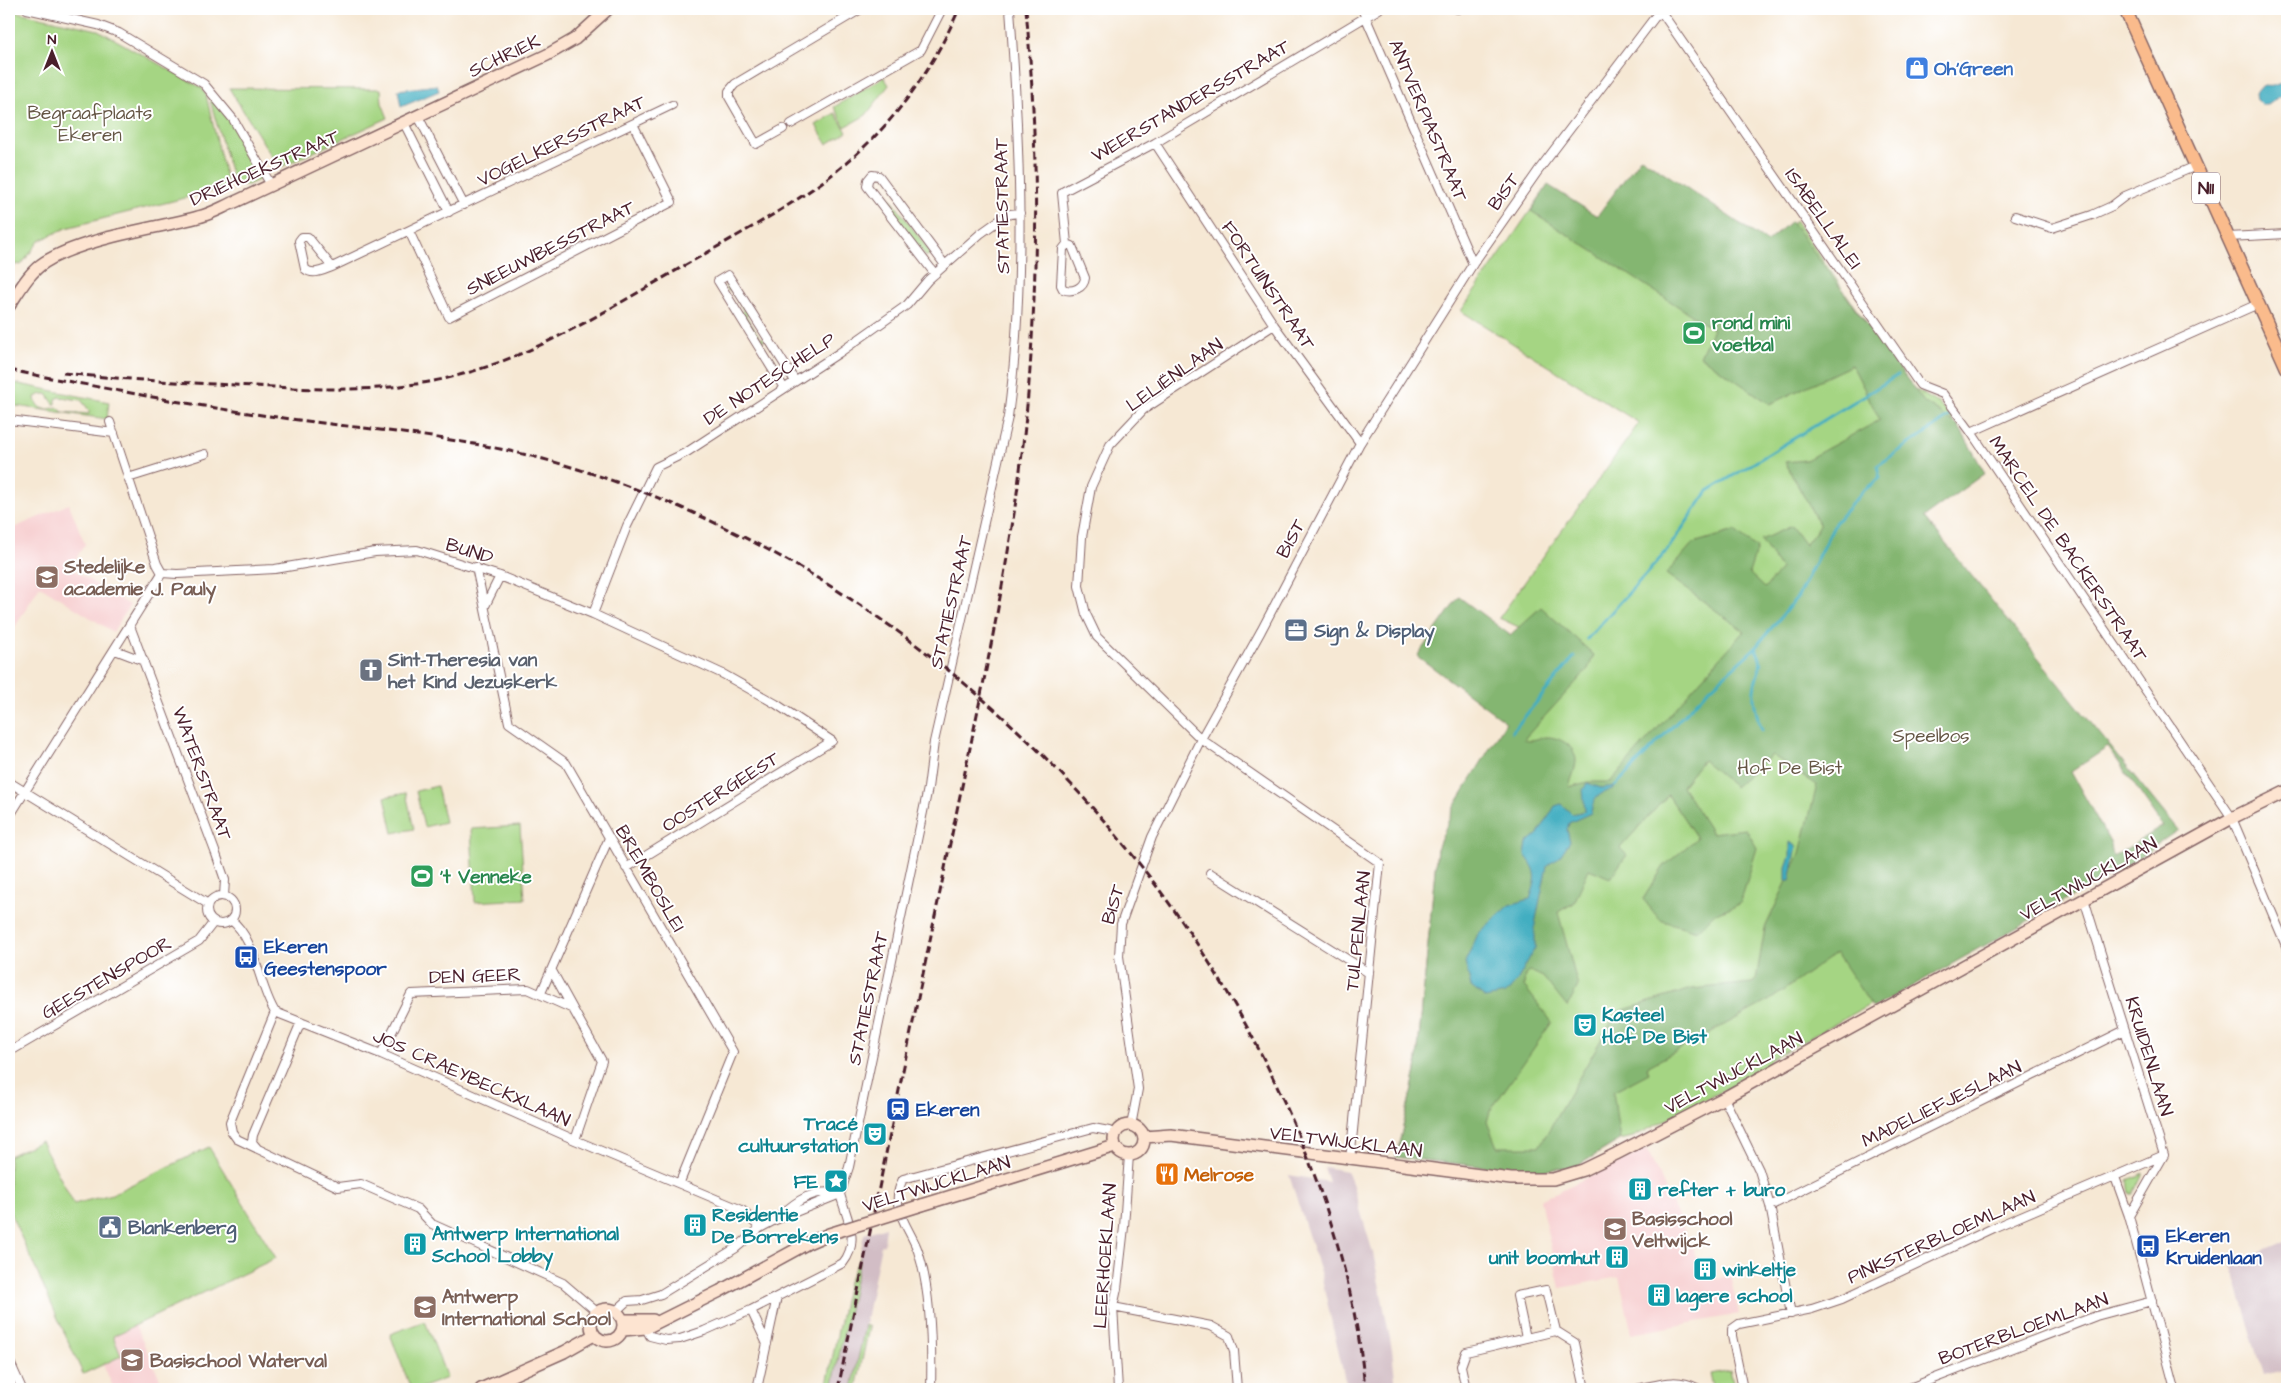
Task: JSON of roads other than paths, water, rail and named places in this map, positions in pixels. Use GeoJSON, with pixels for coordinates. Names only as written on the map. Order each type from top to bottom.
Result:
{"type":"FeatureCollection","features":[{"type":"Feature","properties":{"kind":"main road","name":"N11"},"geometry":{"type":"LineString","coordinates":[[2125,9],[2287,368]]}},
{"type":"Feature","properties":{"kind":"street"},"geometry":{"type":"LineString","coordinates":[[27,9],[98,25],[118,33],[204,84],[234,119],[271,185]]}},
{"type":"Feature","properties":{"kind":"street","name":"SCHRIEK"},"geometry":{"type":"LineString","coordinates":[[460,95],[547,55],[575,39],[608,9]]}},
{"type":"Feature","properties":{"kind":"street"},"geometry":{"type":"LineString","coordinates":[[783,129],[756,144],[729,97],[729,91],[735,84],[860,9]]}},
{"type":"Feature","properties":{"kind":"street"},"geometry":{"type":"LineString","coordinates":[[791,124],[921,50],[942,9]]}},
{"type":"Feature","properties":{"kind":"street","name":"STATIESTRAAT"},"geometry":{"type":"LineString","coordinates":[[840,1194],[849,1167],[924,806],[934,742],[1008,417],[1018,300],[1020,213],[1010,9]]}},
{"type":"Feature","properties":{"kind":"street","name":"ANTVERPIASTRAAT"},"geometry":{"type":"LineString","coordinates":[[1362,9],[1473,264]]}},
{"type":"Feature","properties":{"kind":"street","name":"WEERSTANDERSSTRAAT"},"geometry":{"type":"LineString","coordinates":[[1067,244],[1072,246],[1085,278],[1081,286],[1070,291],[1063,289],[1061,285],[1063,250],[1067,244],[1062,193],[1067,188],[1155,143],[1379,9]]}},
{"type":"Feature","properties":{"kind":"street","name":"BIST"},"geometry":{"type":"LineString","coordinates":[[1131,1126],[1138,1089],[1119,956],[1121,924],[1152,837],[1201,739],[1261,631],[1360,443],[1473,264],[1538,171],[1661,9]]}},
{"type":"Feature","properties":{"kind":"street","name":"ISABELLALEI"},"geometry":{"type":"LineString","coordinates":[[1661,9],[1920,385],[1943,394],[1971,432]]}},
{"type":"Feature","properties":{"kind":"street","name":"DRIEHOEKSTRAAT"},"geometry":{"type":"LineString","coordinates":[[9,306],[34,272],[44,262],[55,256],[112,238],[201,216],[404,123],[460,95]]}},
{"type":"Feature","properties":{"kind":"street","name":"VOGELKERSSTRAAT"},"geometry":{"type":"LineString","coordinates":[[332,267],[308,237],[302,237],[298,241],[305,269],[308,272],[313,273],[332,267],[672,105]]}},
{"type":"Feature","properties":{"kind":"street","name":"VOGELKERSSTRAAT"},"geometry":{"type":"LineString","coordinates":[[418,116],[464,205]]}},
{"type":"Feature","properties":{"kind":"street"},"geometry":{"type":"LineString","coordinates":[[404,123],[449,212]]}},
{"type":"Feature","properties":{"kind":"street","name":"SNEEUWBESSTRAAT"},"geometry":{"type":"LineString","coordinates":[[409,231],[449,317],[672,202],[633,124]]}},
{"type":"Feature","properties":{"kind":"street","name":"FORTUINSTRAAT"},"geometry":{"type":"LineString","coordinates":[[1155,143],[1274,325],[1360,443]]}},
{"type":"Feature","properties":{"kind":"street"},"geometry":{"type":"LineString","coordinates":[[2015,216],[2052,228],[2092,215],[2112,206],[2125,196],[2196,166]]}},
{"type":"Feature","properties":{"kind":"street"},"geometry":{"type":"LineString","coordinates":[[934,274],[867,186],[872,175],[879,176],[945,265]]}},
{"type":"Feature","properties":{"kind":"street","name":"DE NOTESCHELP"},"geometry":{"type":"LineString","coordinates":[[593,614],[627,526],[656,468],[688,452],[906,305],[934,274],[980,234],[1010,214],[1020,213]]}},
{"type":"Feature","properties":{"kind":"street"},"geometry":{"type":"LineString","coordinates":[[2228,237],[2287,234]]}},
{"type":"Feature","properties":{"kind":"street"},"geometry":{"type":"LineString","coordinates":[[784,388],[718,281],[728,275],[795,381]]}},
{"type":"Feature","properties":{"kind":"street","name":"MARCEL DE BACKERSTRAAT"},"geometry":{"type":"LineString","coordinates":[[2258,304],[1971,432],[2232,818],[2287,948]]}},
{"type":"Feature","properties":{"kind":"street","name":"LELIËNLAAN"},"geometry":{"type":"LineString","coordinates":[[1201,739],[1097,637],[1086,614],[1079,586],[1082,537],[1091,487],[1110,445],[1143,410],[1274,325]]}},
{"type":"Feature","properties":{"kind":"street"},"geometry":{"type":"LineString","coordinates":[[9,420],[114,433]]}},
{"type":"Feature","properties":{"kind":"street"},"geometry":{"type":"LineString","coordinates":[[9,817],[162,573],[156,564],[110,422]]}},
{"type":"Feature","properties":{"kind":"street"},"geometry":{"type":"LineString","coordinates":[[128,478],[205,454]]}},
{"type":"Feature","properties":{"kind":"street","name":"BUND"},"geometry":{"type":"LineString","coordinates":[[162,573],[177,574],[275,569],[375,552],[416,550],[500,576],[593,614],[723,674],[776,704],[832,741]]}},
{"type":"Feature","properties":{"kind":"street","name":"BREMBOSLEI"},"geometry":{"type":"LineString","coordinates":[[476,568],[509,723],[566,763],[733,1052],[680,1182]]}},
{"type":"Feature","properties":{"kind":"street"},"geometry":{"type":"LineString","coordinates":[[485,606],[500,576]]}},
{"type":"Feature","properties":{"kind":"street","name":"WATERSTRAAT"},"geometry":{"type":"LineString","coordinates":[[130,626],[225,880],[224,896]]}},
{"type":"Feature","properties":{"kind":"street"},"geometry":{"type":"LineString","coordinates":[[115,650],[144,661]]}},
{"type":"Feature","properties":{"kind":"street","name":"TULPENLAAN"},"geometry":{"type":"LineString","coordinates":[[1201,739],[1380,863],[1350,1160]]}},
{"type":"Feature","properties":{"kind":"street","name":"OOSTERGEEST"},"geometry":{"type":"LineString","coordinates":[[626,868],[832,741]]}},
{"type":"Feature","properties":{"kind":"street"},"geometry":{"type":"LineString","coordinates":[[9,782],[208,904]]}},
{"type":"Feature","properties":{"kind":"street","name":"VELTWIJCKLAAN"},"geometry":{"type":"LineString","coordinates":[[1144,1137],[1171,1135],[1350,1160],[1511,1179],[1553,1179],[1583,1170],[1724,1098],[2232,818],[2287,791]]}},
{"type":"Feature","properties":{"kind":"street"},"geometry":{"type":"LineString","coordinates":[[541,993],[609,838]]}},
{"type":"Feature","properties":{"kind":"street"},"geometry":{"type":"LineString","coordinates":[[1210,873],[1369,973]]}},
{"type":"Feature","properties":{"kind":"street"},"geometry":{"type":"LineString","coordinates":[[224,896],[234,906],[231,920],[223,925],[214,923],[208,917],[208,904],[215,898],[224,896]]}},
{"type":"Feature","properties":{"kind":"street","name":"KRUIDENLAAN"},"geometry":{"type":"LineString","coordinates":[[2084,900],[2164,1155]]}},
{"type":"Feature","properties":{"kind":"street"},"geometry":{"type":"LineString","coordinates":[[231,920],[245,935],[267,998],[275,1012],[230,1122],[232,1132],[237,1139],[338,1187],[361,1184],[418,1209],[432,1224],[563,1283],[596,1312],[590,1322],[594,1336],[564,1352],[481,1389]]}},
{"type":"Feature","properties":{"kind":"street","name":"GEESTENSPOOR"},"geometry":{"type":"LineString","coordinates":[[9,1052],[199,941],[214,923]]}},
{"type":"Feature","properties":{"kind":"street"},"geometry":{"type":"LineString","coordinates":[[552,970],[602,1061],[575,1140]]}},
{"type":"Feature","properties":{"kind":"street","name":"DEN GEER"},"geometry":{"type":"LineString","coordinates":[[381,1054],[411,994],[528,989],[541,993],[573,1009]]}},
{"type":"Feature","properties":{"kind":"street","name":"JOS CRAEYBECKXLAAN"},"geometry":{"type":"LineString","coordinates":[[275,1012],[381,1054],[575,1140],[680,1182],[742,1210],[760,1228]]}},
{"type":"Feature","properties":{"kind":"street"},"geometry":{"type":"LineString","coordinates":[[259,1150],[252,1142],[252,1135],[301,1022]]}},
{"type":"Feature","properties":{"kind":"street","name":"MADELIEFJESLAAN"},"geometry":{"type":"LineString","coordinates":[[1770,1206],[2125,1030]]}},
{"type":"Feature","properties":{"kind":"street"},"geometry":{"type":"LineString","coordinates":[[1724,1098],[1759,1170],[1770,1206],[1791,1314]]}},
{"type":"Feature","properties":{"kind":"street"},"geometry":{"type":"LineString","coordinates":[[1115,1140],[1122,1127],[1131,1126],[1139,1129],[1144,1137],[1143,1146],[1137,1153],[1129,1155]]}},
{"type":"Feature","properties":{"kind":"street","name":"VELTWIJCKLAAN"},"geometry":{"type":"LineString","coordinates":[[931,1389],[932,1353],[928,1309],[917,1250],[897,1206],[900,1184],[903,1180],[910,1176],[1093,1128],[1109,1131],[1120,1153],[1129,1155]]}},
{"type":"Feature","properties":{"kind":"street","name":"VELTWIJCKLAAN"},"geometry":{"type":"LineString","coordinates":[[596,1312],[604,1308],[620,1320],[646,1328],[720,1291],[808,1243],[829,1234],[1115,1140]]}},
{"type":"Feature","properties":{"kind":"street","name":"LEERHOEKLAAN"},"geometry":{"type":"LineString","coordinates":[[1118,1389],[1113,1307],[1117,1289],[1124,1227],[1129,1155]]}},
{"type":"Feature","properties":{"kind":"street"},"geometry":{"type":"LineString","coordinates":[[2129,1216],[2164,1155]]}},
{"type":"Feature","properties":{"kind":"street","name":"PINKSTERBLOEMLAAN"},"geometry":{"type":"LineString","coordinates":[[1744,1389],[1732,1336],[1732,1329],[1739,1324],[1791,1314],[1842,1298],[1993,1228],[2164,1155]]}},
{"type":"Feature","properties":{"kind":"street"},"geometry":{"type":"LineString","coordinates":[[2115,1177],[2129,1216],[2176,1389]]}},
{"type":"Feature","properties":{"kind":"street","name":"VELTWIJCKLAAN"},"geometry":{"type":"LineString","coordinates":[[594,1336],[605,1341],[611,1341],[618,1337],[620,1320],[627,1301],[642,1300],[661,1294],[736,1248],[760,1228],[773,1221],[804,1198],[825,1191],[840,1194]]}},
{"type":"Feature","properties":{"kind":"street"},"geometry":{"type":"LineString","coordinates":[[646,1328],[650,1336],[666,1340],[680,1339],[704,1331],[751,1310],[836,1267],[844,1261],[850,1252],[852,1234],[840,1194]]}},
{"type":"Feature","properties":{"kind":"street"},"geometry":{"type":"LineString","coordinates":[[1526,1338],[1517,1296],[1546,1290],[1556,1331],[1575,1343],[1585,1389]]}},
{"type":"Feature","properties":{"kind":"street"},"geometry":{"type":"LineString","coordinates":[[756,1389],[777,1297]]}},
{"type":"Feature","properties":{"kind":"street","name":"BOTERBLOEMLAAN"},"geometry":{"type":"LineString","coordinates":[[1907,1389],[2096,1316],[2152,1301]]}},
{"type":"Feature","properties":{"kind":"street"},"geometry":{"type":"LineString","coordinates":[[1113,1307],[1211,1326],[1229,1336],[1234,1351],[1236,1389]]}},
{"type":"Feature","properties":{"kind":"street"},"geometry":{"type":"LineString","coordinates":[[751,1310],[767,1344]]}},
{"type":"Feature","properties":{"kind":"street","name":"VELTWIJCKLAAN"},"geometry":{"type":"LineString","coordinates":[[620,1320],[644,1321],[664,1318]]}},
{"type":"Feature","properties":{"kind":"street"},"geometry":{"type":"LineString","coordinates":[[1466,1389],[1461,1366],[1466,1352],[1556,1331]]}},
{"type":"Feature","properties":{"kind":"street"},"geometry":{"type":"LineString","coordinates":[[9,1360],[22,1389]]}},
{"type":"Feature","properties":{"kind":"street"},"geometry":{"type":"LineString","coordinates":[[1637,1389],[1675,1381],[1686,1382],[1699,1389]]}},
{"type":"Feature","properties":{"kind":"water"},"geometry":{"type":"Polygon","coordinates":[[[2287,81],[2287,96],[2279,97],[2268,105],[2261,105],[2257,101],[2256,94],[2263,86],[2272,86],[2287,81]]]}},
{"type":"Feature","properties":{"kind":"water"},"geometry":{"type":"Polygon","coordinates":[[[437,85],[439,91],[401,107],[398,90],[437,85]]]}},
{"type":"Feature","properties":{"kind":"water"},"geometry":{"type":"Polygon","coordinates":[[[1587,783],[1601,788],[1615,786],[1615,788],[1598,796],[1593,803],[1591,813],[1569,823],[1567,830],[1570,841],[1560,856],[1547,866],[1535,924],[1535,948],[1517,981],[1506,994],[1485,998],[1471,987],[1465,962],[1478,934],[1509,905],[1530,899],[1535,881],[1535,871],[1525,855],[1527,843],[1538,834],[1555,806],[1561,804],[1572,814],[1585,811],[1583,790],[1587,783]]]}},
{"type":"Feature","properties":{"kind":"water"},"geometry":{"type":"Polygon","coordinates":[[[1790,842],[1797,846],[1790,881],[1786,881],[1786,867],[1790,856],[1790,842]]]}},
{"type":"Feature","properties":{"kind":"waterway"},"geometry":{"type":"LineString","coordinates":[[1587,639],[1666,552],[1708,491],[1898,375]]}},
{"type":"Feature","properties":{"kind":"waterway"},"geometry":{"type":"LineString","coordinates":[[1615,786],[1703,695],[1755,648],[1798,596],[1835,523],[1863,491],[1880,478],[1877,466],[1951,415]]}},
{"type":"Feature","properties":{"kind":"waterway"},"geometry":{"type":"LineString","coordinates":[[1755,648],[1760,660],[1760,669],[1754,693],[1758,718]]}},
{"type":"Feature","properties":{"kind":"waterway"},"geometry":{"type":"LineString","coordinates":[[1512,732],[1574,657]]}},
{"type":"Feature","properties":{"kind":"waterway"},"geometry":{"type":"LineString","coordinates":[[1759,721],[1762,730]]}},
{"type":"Feature","properties":{"kind":"railway"},"geometry":{"type":"LineString","coordinates":[[63,373],[111,378],[295,388],[376,388],[396,387],[453,377],[489,366],[524,352],[558,337],[624,301],[759,223],[826,179],[866,145],[894,115],[919,82],[941,46],[959,9]]}},
{"type":"Feature","properties":{"kind":"railway"},"geometry":{"type":"LineString","coordinates":[[838,1389],[983,687],[1001,594],[1016,500],[1024,439],[1029,377],[1035,255],[1034,132],[1026,9]]}},
{"type":"Feature","properties":{"kind":"railway"},"geometry":{"type":"LineString","coordinates":[[9,370],[215,408],[463,442],[533,456],[568,466],[682,508],[791,563],[894,629],[990,706],[1078,792],[1157,886],[1225,988],[1281,1095],[1297,1130],[1324,1202],[1346,1275],[1361,1351],[1365,1389]]}},
{"type":"Feature","properties":{"kind":"place","name":"Oh'Green"},"geometry":{"type":"Point","coordinates":[1917,68]}},
{"type":"Feature","properties":{"kind":"place","name":"rond mini voetbal"},"geometry":{"type":"Point","coordinates":[1694,333]}},
{"type":"Feature","properties":{"kind":"place","name":"Stedelijke academie J. Pauly"},"geometry":{"type":"Point","coordinates":[47,577]}},
{"type":"Feature","properties":{"kind":"place","name":"Sign & Display"},"geometry":{"type":"Point","coordinates":[1296,630]}},
{"type":"Feature","properties":{"kind":"place","name":"Sint-Theresia van het Kind Jezuskerk"},"geometry":{"type":"Point","coordinates":[371,670]}},
{"type":"Feature","properties":{"kind":"place","name":"'t Venneke"},"geometry":{"type":"Point","coordinates":[422,876]}},
{"type":"Feature","properties":{"kind":"place","name":"Ekeren Geestenspoor"},"geometry":{"type":"Point","coordinates":[246,957]}},
{"type":"Feature","properties":{"kind":"place","name":"Kasteel Hof De Bist"},"geometry":{"type":"Point","coordinates":[1585,1025]}},
{"type":"Feature","properties":{"kind":"place","name":"Ekeren"},"geometry":{"type":"Point","coordinates":[898,1109]}},
{"type":"Feature","properties":{"kind":"place","name":"Tracé cultuurstation"},"geometry":{"type":"Point","coordinates":[875,1134]}},
{"type":"Feature","properties":{"kind":"place","name":"Melrose"},"geometry":{"type":"Point","coordinates":[1167,1174]}},
{"type":"Feature","properties":{"kind":"place","name":"FE"},"geometry":{"type":"Point","coordinates":[836,1181]}},
{"type":"Feature","properties":{"kind":"place","name":"refter + buro"},"geometry":{"type":"Point","coordinates":[1640,1189]}},
{"type":"Feature","properties":{"kind":"place","name":"Residentie De Borrekens"},"geometry":{"type":"Point","coordinates":[695,1225]}},
{"type":"Feature","properties":{"kind":"place","name":"Blankenberg"},"geometry":{"type":"Point","coordinates":[110,1227]}},
{"type":"Feature","properties":{"kind":"place","name":"Basisschool Veltwijck"},"geometry":{"type":"Point","coordinates":[1615,1229]}},
{"type":"Feature","properties":{"kind":"place","name":"Antwerp International School Lobby"},"geometry":{"type":"Point","coordinates":[415,1244]}},
{"type":"Feature","properties":{"kind":"place","name":"Ekeren Kruidenlaan"},"geometry":{"type":"Point","coordinates":[2148,1246]}},
{"type":"Feature","properties":{"kind":"place","name":"unit boomhut"},"geometry":{"type":"Point","coordinates":[1617,1257]}},
{"type":"Feature","properties":{"kind":"place","name":"winkeltje"},"geometry":{"type":"Point","coordinates":[1705,1269]}},
{"type":"Feature","properties":{"kind":"place","name":"lagere school"},"geometry":{"type":"Point","coordinates":[1659,1295]}},
{"type":"Feature","properties":{"kind":"place","name":"Antwerp International School"},"geometry":{"type":"Point","coordinates":[425,1307]}},
{"type":"Feature","properties":{"kind":"place","name":"Basischool Waterval"},"geometry":{"type":"Point","coordinates":[132,1360]}},
{"type":"Feature","properties":{"kind":"park label","name":"Begraafplaats Ekeren"},"geometry":{"type":"Point","coordinates":[90,123]}},
{"type":"Feature","properties":{"kind":"park label","name":"Speelbos"},"geometry":{"type":"Point","coordinates":[1931,735]}},
{"type":"Feature","properties":{"kind":"park label","name":"Hof De Bist"},"geometry":{"type":"Point","coordinates":[1790,767]}}]}
